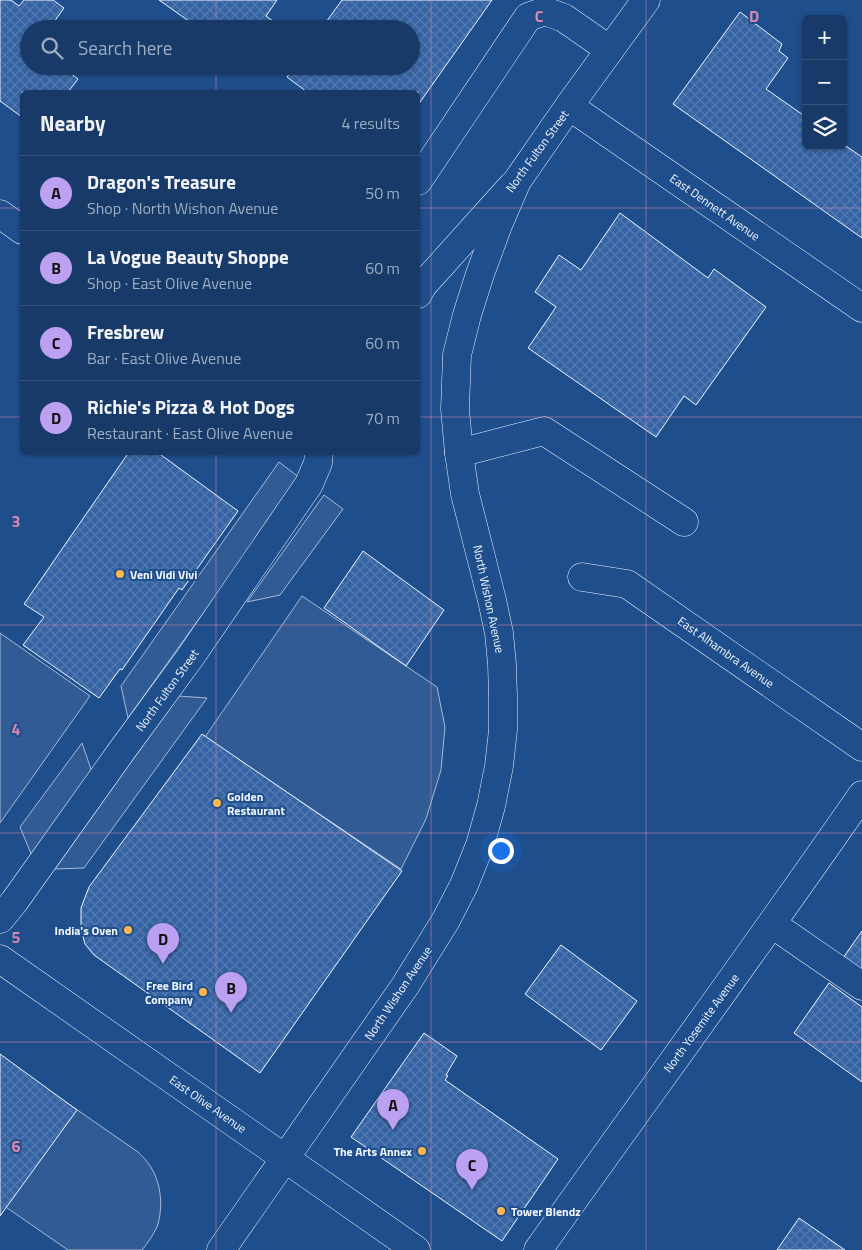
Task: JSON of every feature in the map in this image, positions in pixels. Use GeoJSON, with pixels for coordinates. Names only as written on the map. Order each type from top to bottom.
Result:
{"type":"FeatureCollection","features":[{"type":"Feature","properties":{"kind":"main road","name":"North Fulton Street"},"geometry":{"type":"LineString","coordinates":[[420,286],[517,181],[646,0]]}},
{"type":"Feature","properties":{"kind":"main road"},"geometry":{"type":"LineString","coordinates":[[420,178],[528,17],[545,11],[564,18],[610,50]]}},
{"type":"Feature","properties":{"kind":"main road","name":"East Dennett Avenue"},"geometry":{"type":"LineString","coordinates":[[569,106],[862,308]]}},
{"type":"Feature","properties":{"kind":"main road","name":"North Wishon Avenue"},"geometry":{"type":"LineString","coordinates":[[221,1250],[405,986],[446,920],[464,885],[480,845],[491,806],[499,766],[503,730],[504,696],[502,664],[492,600],[465,494],[455,409],[457,355],[480,274],[498,224],[517,181]]}},
{"type":"Feature","properties":{"kind":"main road"},"geometry":{"type":"LineString","coordinates":[[0,214],[20,229]]}},
{"type":"Feature","properties":{"kind":"main road"},"geometry":{"type":"LineString","coordinates":[[459,452],[544,431],[684,522]]}},
{"type":"Feature","properties":{"kind":"main road","name":"North Fulton Street"},"geometry":{"type":"LineString","coordinates":[[0,919],[225,608],[309,484],[318,463],[319,455]]}},
{"type":"Feature","properties":{"kind":"main road","name":"East Alhambra Avenue"},"geometry":{"type":"LineString","coordinates":[[582,577],[627,584],[862,747]]}},
{"type":"Feature","properties":{"kind":"main road","name":"North Yosemite Avenue"},"geometry":{"type":"LineString","coordinates":[[538,1250],[772,924],[862,795]]}},
{"type":"Feature","properties":{"kind":"main road"},"geometry":{"type":"LineString","coordinates":[[772,924],[862,986]]}},
{"type":"Feature","properties":{"kind":"main road","name":"East Olive Avenue"},"geometry":{"type":"LineString","coordinates":[[0,959],[416,1250]]}},
{"type":"Feature","properties":{"kind":"shaded area"},"geometry":{"type":"Polygon","coordinates":[[[279,462],[300,478],[128,718],[121,686],[279,462]]]}},
{"type":"Feature","properties":{"kind":"shaded area"},"geometry":{"type":"Polygon","coordinates":[[[324,495],[343,509],[280,595],[247,602],[324,495]]]}},
{"type":"Feature","properties":{"kind":"shaded area"},"geometry":{"type":"Polygon","coordinates":[[[302,596],[437,687],[445,727],[441,770],[426,819],[401,869],[205,737],[302,596]]]}},
{"type":"Feature","properties":{"kind":"shaded area"},"geometry":{"type":"Polygon","coordinates":[[[0,633],[90,696],[0,823],[0,633]]]}},
{"type":"Feature","properties":{"kind":"shaded area"},"geometry":{"type":"Polygon","coordinates":[[[178,696],[207,698],[84,868],[55,869],[178,696]]]}},
{"type":"Feature","properties":{"kind":"shaded area"},"geometry":{"type":"Polygon","coordinates":[[[82,743],[92,772],[32,856],[20,827],[82,743]]]}},
{"type":"Feature","properties":{"kind":"shaded area"},"geometry":{"type":"Polygon","coordinates":[[[50,1091],[138,1152],[152,1170],[156,1177],[160,1194],[159,1219],[157,1227],[142,1250],[68,1250],[0,1203],[50,1091]]]}},
{"type":"Feature","properties":{"kind":"building"},"geometry":{"type":"Polygon","coordinates":[[[0,0],[11,0],[19,6],[24,0],[53,0],[64,8],[55,20],[20,20],[20,75],[73,75],[78,79],[70,90],[20,90],[20,116],[0,101],[0,0]]]}},
{"type":"Feature","properties":{"kind":"building"},"geometry":{"type":"Polygon","coordinates":[[[159,0],[277,0],[266,16],[272,20],[187,20],[159,0]]]}},
{"type":"Feature","properties":{"kind":"building"},"geometry":{"type":"Polygon","coordinates":[[[342,0],[492,0],[420,102],[420,90],[304,90],[287,77],[288,75],[420,75],[420,20],[328,20],[342,0]]]}},
{"type":"Feature","properties":{"kind":"building"},"geometry":{"type":"Polygon","coordinates":[[[740,12],[782,44],[779,51],[788,58],[766,89],[802,114],[802,150],[847,150],[847,147],[862,157],[862,238],[673,104],[740,12]]]}},
{"type":"Feature","properties":{"kind":"building"},"geometry":{"type":"Polygon","coordinates":[[[620,213],[708,278],[714,269],[766,307],[696,405],[684,396],[656,437],[528,348],[556,307],[535,292],[559,255],[581,270],[620,213]]]}},
{"type":"Feature","properties":{"kind":"building"},"geometry":{"type":"Polygon","coordinates":[[[127,455],[161,455],[238,511],[182,590],[179,588],[122,670],[120,669],[99,698],[23,645],[44,617],[24,604],[127,455]]]}},
{"type":"Feature","properties":{"kind":"building"},"geometry":{"type":"Polygon","coordinates":[[[363,551],[444,610],[406,666],[324,608],[363,551]]]}},
{"type":"Feature","properties":{"kind":"building"},"geometry":{"type":"Polygon","coordinates":[[[202,734],[402,871],[260,1073],[94,955],[85,944],[81,929],[81,908],[89,887],[202,734]]]}},
{"type":"Feature","properties":{"kind":"building"},"geometry":{"type":"Polygon","coordinates":[[[862,931],[862,971],[843,958],[862,931]]]}},
{"type":"Feature","properties":{"kind":"building"},"geometry":{"type":"Polygon","coordinates":[[[561,945],[637,1001],[601,1050],[525,994],[561,945]]]}},
{"type":"Feature","properties":{"kind":"building"},"geometry":{"type":"Polygon","coordinates":[[[829,983],[862,1007],[862,1082],[794,1033],[829,983]]]}},
{"type":"Feature","properties":{"kind":"building"},"geometry":{"type":"Polygon","coordinates":[[[424,1033],[457,1056],[445,1080],[558,1159],[502,1241],[351,1137],[424,1033]]]}},
{"type":"Feature","properties":{"kind":"building"},"geometry":{"type":"Polygon","coordinates":[[[0,1054],[77,1110],[0,1216],[0,1054]]]}},
{"type":"Feature","properties":{"kind":"building"},"geometry":{"type":"Polygon","coordinates":[[[799,1218],[845,1250],[777,1250],[799,1218]]]}},
{"type":"Feature","properties":{"kind":"place","name":"Veni Vidi Vivi"},"geometry":{"type":"Point","coordinates":[120,574]}},
{"type":"Feature","properties":{"kind":"place","name":"Golden Restaurant"},"geometry":{"type":"Point","coordinates":[217,803]}},
{"type":"Feature","properties":{"kind":"place","name":"India's Oven"},"geometry":{"type":"Point","coordinates":[128,930]}},
{"type":"Feature","properties":{"kind":"place","name":"Richie's Pizza & Hot Dogs"},"geometry":{"type":"Point","coordinates":[163,964]}},
{"type":"Feature","properties":{"kind":"place","name":"Free Bird Company"},"geometry":{"type":"Point","coordinates":[203,992]}},
{"type":"Feature","properties":{"kind":"place","name":"La Vogue Beauty Shoppe"},"geometry":{"type":"Point","coordinates":[231,1013]}},
{"type":"Feature","properties":{"kind":"place","name":"Dragon's Treasure"},"geometry":{"type":"Point","coordinates":[393,1130]}},
{"type":"Feature","properties":{"kind":"place","name":"The Arts Annex"},"geometry":{"type":"Point","coordinates":[422,1151]}},
{"type":"Feature","properties":{"kind":"place","name":"Fresbrew"},"geometry":{"type":"Point","coordinates":[472,1190]}},
{"type":"Feature","properties":{"kind":"place","name":"Tower Blendz"},"geometry":{"type":"Point","coordinates":[501,1211]}}]}
